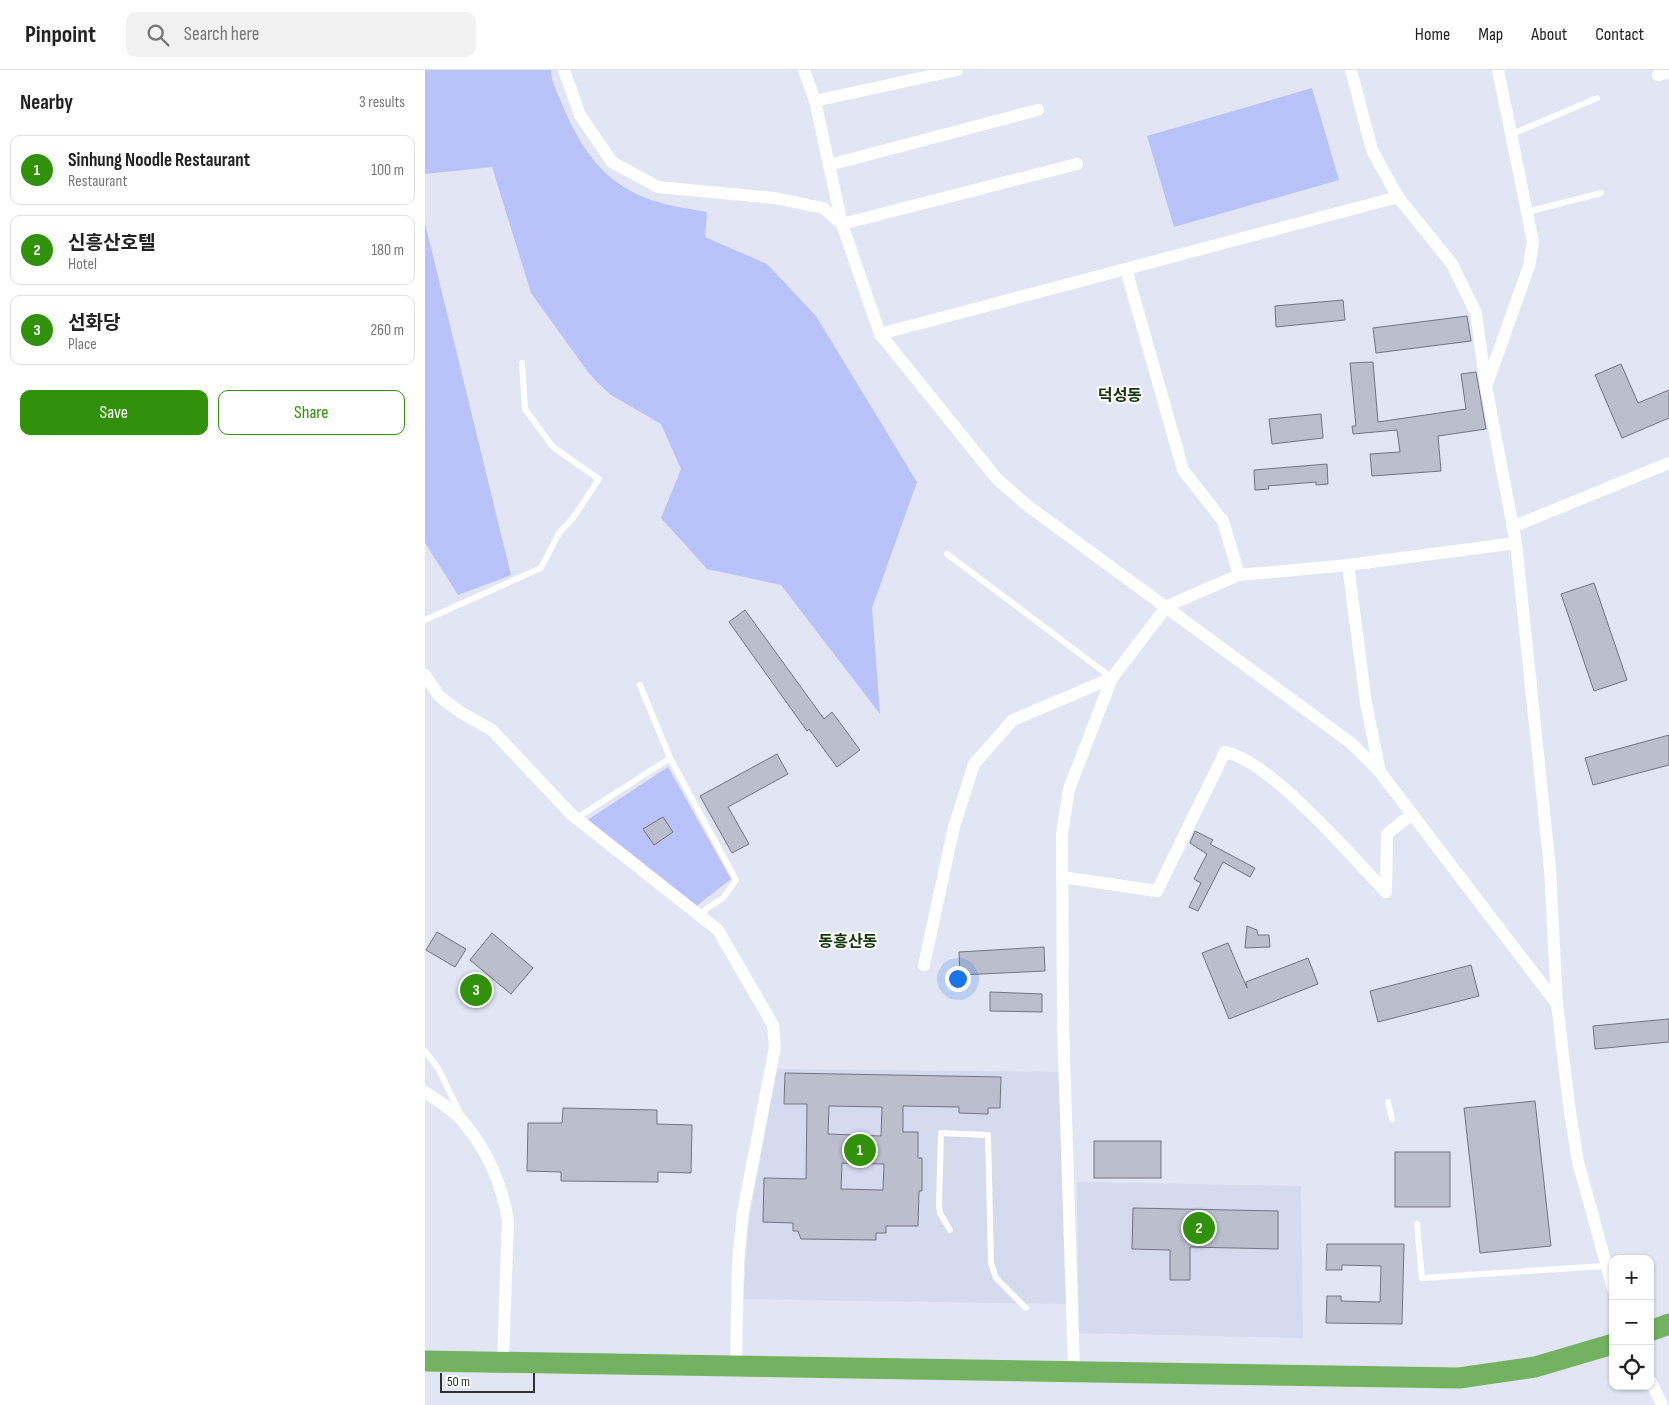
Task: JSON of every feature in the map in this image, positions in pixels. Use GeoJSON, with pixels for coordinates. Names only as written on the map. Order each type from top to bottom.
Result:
{"type":"FeatureCollection","features":[{"type":"Feature","properties":{"kind":"highway"},"geometry":{"type":"LineString","coordinates":[[1654,1330],[1669,1324]]}},
{"type":"Feature","properties":{"kind":"highway"},"geometry":{"type":"LineString","coordinates":[[425,1361],[1074,1370],[1459,1378],[1535,1367],[1610,1345]]}},
{"type":"Feature","properties":{"kind":"street"},"geometry":{"type":"LineString","coordinates":[[564,70],[580,115],[612,162],[659,187],[775,198],[823,208],[842,224]]}},
{"type":"Feature","properties":{"kind":"street"},"geometry":{"type":"LineString","coordinates":[[804,70],[815,101],[842,224],[880,334],[997,479],[1010,492],[1351,743],[1380,772],[1557,1004]]}},
{"type":"Feature","properties":{"kind":"street"},"geometry":{"type":"LineString","coordinates":[[815,101],[957,70]]}},
{"type":"Feature","properties":{"kind":"street"},"geometry":{"type":"LineString","coordinates":[[1351,70],[1372,150],[1398,198],[1452,264],[1476,313],[1486,386],[1516,543],[1550,869],[1557,1004],[1569,1105],[1578,1162],[1609,1278]]}},
{"type":"Feature","properties":{"kind":"street"},"geometry":{"type":"LineString","coordinates":[[1486,386],[1533,252],[1533,242],[1498,70]]}},
{"type":"Feature","properties":{"kind":"street"},"geometry":{"type":"LineString","coordinates":[[829,165],[1038,110]]}},
{"type":"Feature","properties":{"kind":"street"},"geometry":{"type":"LineString","coordinates":[[842,224],[1077,164]]}},
{"type":"Feature","properties":{"kind":"street"},"geometry":{"type":"LineString","coordinates":[[880,334],[1398,198]]}},
{"type":"Feature","properties":{"kind":"street"},"geometry":{"type":"LineString","coordinates":[[1126,269],[1183,470],[1223,521],[1239,575]]}},
{"type":"Feature","properties":{"kind":"street"},"geometry":{"type":"LineString","coordinates":[[1512,527],[1669,463]]}},
{"type":"Feature","properties":{"kind":"street"},"geometry":{"type":"LineString","coordinates":[[1074,1370],[1063,1034],[1062,834],[1065,805],[1112,678],[1167,606],[1239,575],[1348,565],[1516,543]]}},
{"type":"Feature","properties":{"kind":"street"},"geometry":{"type":"LineString","coordinates":[[1348,565],[1366,703],[1380,772]]}},
{"type":"Feature","properties":{"kind":"street"},"geometry":{"type":"LineString","coordinates":[[425,675],[439,696],[460,712],[491,730],[576,819],[719,930],[773,1025],[775,1048],[743,1212],[738,1262],[736,1365]]}},
{"type":"Feature","properties":{"kind":"street"},"geometry":{"type":"LineString","coordinates":[[923,965],[954,828],[974,764],[1013,720],[1112,678]]}},
{"type":"Feature","properties":{"kind":"street"},"geometry":{"type":"LineString","coordinates":[[1062,877],[1157,891],[1225,752],[1237,755],[1279,783],[1386,892],[1387,834],[1412,814]]}},
{"type":"Feature","properties":{"kind":"street"},"geometry":{"type":"LineString","coordinates":[[425,1092],[463,1121],[490,1163],[499,1184],[508,1220],[503,1361]]}},
{"type":"Feature","properties":{"kind":"street"},"geometry":{"type":"LineString","coordinates":[[1654,1388],[1662,1405]]}},
{"type":"Feature","properties":{"kind":"lane"},"geometry":{"type":"LineString","coordinates":[[1512,134],[1597,98]]}},
{"type":"Feature","properties":{"kind":"lane"},"geometry":{"type":"LineString","coordinates":[[1527,212],[1601,192]]}},
{"type":"Feature","properties":{"kind":"lane"},"geometry":{"type":"LineString","coordinates":[[425,620],[541,568],[559,533],[573,518],[599,479],[553,447],[525,409],[522,363]]}},
{"type":"Feature","properties":{"kind":"lane"},"geometry":{"type":"LineString","coordinates":[[947,554],[1112,678]]}},
{"type":"Feature","properties":{"kind":"lane"},"geometry":{"type":"LineString","coordinates":[[640,686],[670,758],[736,880],[723,898],[706,909],[701,917]]}},
{"type":"Feature","properties":{"kind":"lane"},"geometry":{"type":"LineString","coordinates":[[576,819],[670,758]]}},
{"type":"Feature","properties":{"kind":"lane"},"geometry":{"type":"LineString","coordinates":[[425,1051],[438,1068],[463,1121]]}},
{"type":"Feature","properties":{"kind":"lane"},"geometry":{"type":"LineString","coordinates":[[1388,1102],[1392,1119]]}},
{"type":"Feature","properties":{"kind":"lane"},"geometry":{"type":"LineString","coordinates":[[950,1230],[940,1213],[939,1206],[941,1133],[988,1135],[991,1263],[996,1278],[1026,1308]]}},
{"type":"Feature","properties":{"kind":"lane"},"geometry":{"type":"LineString","coordinates":[[1417,1224],[1422,1278],[1605,1266]]}},
{"type":"Feature","properties":{"kind":"shaded area"},"geometry":{"type":"Polygon","coordinates":[[[425,70],[551,70],[552,80],[569,120],[579,139],[603,170],[618,183],[636,194],[664,204],[707,212],[705,237],[767,264],[816,316],[917,482],[872,608],[880,714],[781,585],[707,569],[661,518],[681,469],[661,424],[611,395],[599,384],[588,372],[531,293],[492,167],[425,174],[425,70]]]}},
{"type":"Feature","properties":{"kind":"shaded area"},"geometry":{"type":"Polygon","coordinates":[[[1312,88],[1339,180],[1174,227],[1147,136],[1312,88]]]}},
{"type":"Feature","properties":{"kind":"shaded area"},"geometry":{"type":"Polygon","coordinates":[[[425,223],[511,575],[458,595],[425,543],[425,223]]]}},
{"type":"Feature","properties":{"kind":"shaded area"},"geometry":{"type":"Polygon","coordinates":[[[668,767],[731,879],[695,907],[586,821],[668,767]]]}},
{"type":"Feature","properties":{"kind":"shaded area"},"geometry":{"type":"Polygon","coordinates":[[[777,1069],[1059,1072],[1068,1304],[743,1299],[749,1220],[777,1069]]]}},
{"type":"Feature","properties":{"kind":"shaded area"},"geometry":{"type":"Polygon","coordinates":[[[1077,1182],[1301,1186],[1303,1338],[1079,1333],[1077,1182]]]}},
{"type":"Feature","properties":{"kind":"building"},"geometry":{"type":"Polygon","coordinates":[[[1343,300],[1345,320],[1276,327],[1275,306],[1343,300]]]}},
{"type":"Feature","properties":{"kind":"building"},"geometry":{"type":"Polygon","coordinates":[[[1467,316],[1471,341],[1376,353],[1373,328],[1467,316]]]}},
{"type":"Feature","properties":{"kind":"building"},"geometry":{"type":"Polygon","coordinates":[[[1373,362],[1378,422],[1466,409],[1461,374],[1476,372],[1486,429],[1438,436],[1441,471],[1372,476],[1370,454],[1400,452],[1397,430],[1353,434],[1352,426],[1356,426],[1350,363],[1373,362]]]}},
{"type":"Feature","properties":{"kind":"building"},"geometry":{"type":"Polygon","coordinates":[[[1621,364],[1638,403],[1669,390],[1669,418],[1622,438],[1595,375],[1621,364]]]}},
{"type":"Feature","properties":{"kind":"building"},"geometry":{"type":"Polygon","coordinates":[[[1321,414],[1323,438],[1272,444],[1269,419],[1321,414]]]}},
{"type":"Feature","properties":{"kind":"building"},"geometry":{"type":"Polygon","coordinates":[[[1327,464],[1328,484],[1316,485],[1316,482],[1268,486],[1269,489],[1255,490],[1254,470],[1327,464]]]}},
{"type":"Feature","properties":{"kind":"building"},"geometry":{"type":"Polygon","coordinates":[[[1594,583],[1627,680],[1594,691],[1561,594],[1594,583]]]}},
{"type":"Feature","properties":{"kind":"building"},"geometry":{"type":"Polygon","coordinates":[[[745,610],[824,719],[832,712],[860,750],[837,767],[809,729],[807,731],[729,622],[745,610]]]}},
{"type":"Feature","properties":{"kind":"building"},"geometry":{"type":"Polygon","coordinates":[[[1669,735],[1669,765],[1593,785],[1585,758],[1669,735]]]}},
{"type":"Feature","properties":{"kind":"building"},"geometry":{"type":"Polygon","coordinates":[[[777,754],[788,774],[728,807],[749,844],[732,853],[700,796],[777,754]]]}},
{"type":"Feature","properties":{"kind":"building"},"geometry":{"type":"Polygon","coordinates":[[[663,817],[673,832],[654,845],[643,829],[663,817]]]}},
{"type":"Feature","properties":{"kind":"building"},"geometry":{"type":"Polygon","coordinates":[[[1195,831],[1213,840],[1210,844],[1255,868],[1250,877],[1223,862],[1198,911],[1189,907],[1201,883],[1194,879],[1207,854],[1190,843],[1195,831]]]}},
{"type":"Feature","properties":{"kind":"building"},"geometry":{"type":"Polygon","coordinates":[[[1247,926],[1257,930],[1258,935],[1269,935],[1270,947],[1245,948],[1247,926]]]}},
{"type":"Feature","properties":{"kind":"building"},"geometry":{"type":"Polygon","coordinates":[[[437,932],[466,949],[455,967],[426,950],[437,932]]]}},
{"type":"Feature","properties":{"kind":"building"},"geometry":{"type":"Polygon","coordinates":[[[492,933],[533,968],[511,994],[470,960],[492,933]]]}},
{"type":"Feature","properties":{"kind":"building"},"geometry":{"type":"Polygon","coordinates":[[[1228,943],[1247,988],[1246,982],[1308,958],[1318,984],[1229,1019],[1202,953],[1228,943]]]}},
{"type":"Feature","properties":{"kind":"building"},"geometry":{"type":"Polygon","coordinates":[[[1044,947],[1045,971],[960,975],[959,952],[1044,947]]]}},
{"type":"Feature","properties":{"kind":"building"},"geometry":{"type":"Polygon","coordinates":[[[1471,965],[1479,996],[1378,1022],[1370,991],[1471,965]]]}},
{"type":"Feature","properties":{"kind":"building"},"geometry":{"type":"Polygon","coordinates":[[[990,992],[1042,994],[1042,1012],[990,1011],[990,992]]]}},
{"type":"Feature","properties":{"kind":"building"},"geometry":{"type":"Polygon","coordinates":[[[1669,1019],[1669,1042],[1595,1049],[1593,1026],[1669,1019]]]}},
{"type":"Feature","properties":{"kind":"building"},"geometry":{"type":"Polygon","coordinates":[[[785,1073],[1001,1077],[1000,1108],[988,1108],[988,1114],[959,1113],[959,1107],[903,1106],[903,1132],[918,1132],[918,1158],[922,1158],[922,1191],[919,1191],[918,1226],[886,1226],[886,1233],[876,1233],[876,1240],[801,1239],[798,1231],[793,1231],[793,1223],[763,1222],[764,1178],[806,1179],[807,1104],[784,1104],[785,1073]],[[829,1106],[828,1134],[881,1136],[882,1107],[829,1106]],[[842,1163],[841,1189],[883,1190],[884,1164],[842,1163]]]}},
{"type":"Feature","properties":{"kind":"building"},"geometry":{"type":"Polygon","coordinates":[[[1535,1101],[1551,1246],[1480,1253],[1464,1108],[1535,1101]]]}},
{"type":"Feature","properties":{"kind":"building"},"geometry":{"type":"Polygon","coordinates":[[[563,1108],[657,1110],[657,1124],[692,1125],[691,1173],[658,1172],[658,1182],[561,1181],[561,1172],[527,1171],[528,1123],[562,1123],[563,1108]]]}},
{"type":"Feature","properties":{"kind":"building"},"geometry":{"type":"Polygon","coordinates":[[[1094,1141],[1161,1141],[1161,1178],[1094,1178],[1094,1141]]]}},
{"type":"Feature","properties":{"kind":"building"},"geometry":{"type":"Polygon","coordinates":[[[1395,1152],[1450,1152],[1450,1207],[1395,1207],[1395,1152]]]}},
{"type":"Feature","properties":{"kind":"building"},"geometry":{"type":"Polygon","coordinates":[[[1133,1208],[1278,1211],[1278,1249],[1190,1247],[1190,1280],[1170,1280],[1170,1250],[1132,1249],[1133,1208]]]}},
{"type":"Feature","properties":{"kind":"building"},"geometry":{"type":"Polygon","coordinates":[[[1327,1244],[1404,1244],[1402,1324],[1326,1323],[1327,1296],[1341,1296],[1341,1301],[1380,1302],[1381,1266],[1342,1265],[1342,1270],[1326,1270],[1327,1244]]]}},
{"type":"Feature","properties":{"kind":"place","name":"선화당"},"geometry":{"type":"Point","coordinates":[476,990]}},
{"type":"Feature","properties":{"kind":"place","name":"Sinhung Noodle Restaurant"},"geometry":{"type":"Point","coordinates":[860,1150]}},
{"type":"Feature","properties":{"kind":"place","name":"신흥산호텔"},"geometry":{"type":"Point","coordinates":[1199,1228]}},
{"type":"Feature","properties":{"kind":"district","name":"덕성동"},"geometry":{"type":"Point","coordinates":[1120,395]}},
{"type":"Feature","properties":{"kind":"district","name":"동흥산동"},"geometry":{"type":"Point","coordinates":[848,941]}}]}
